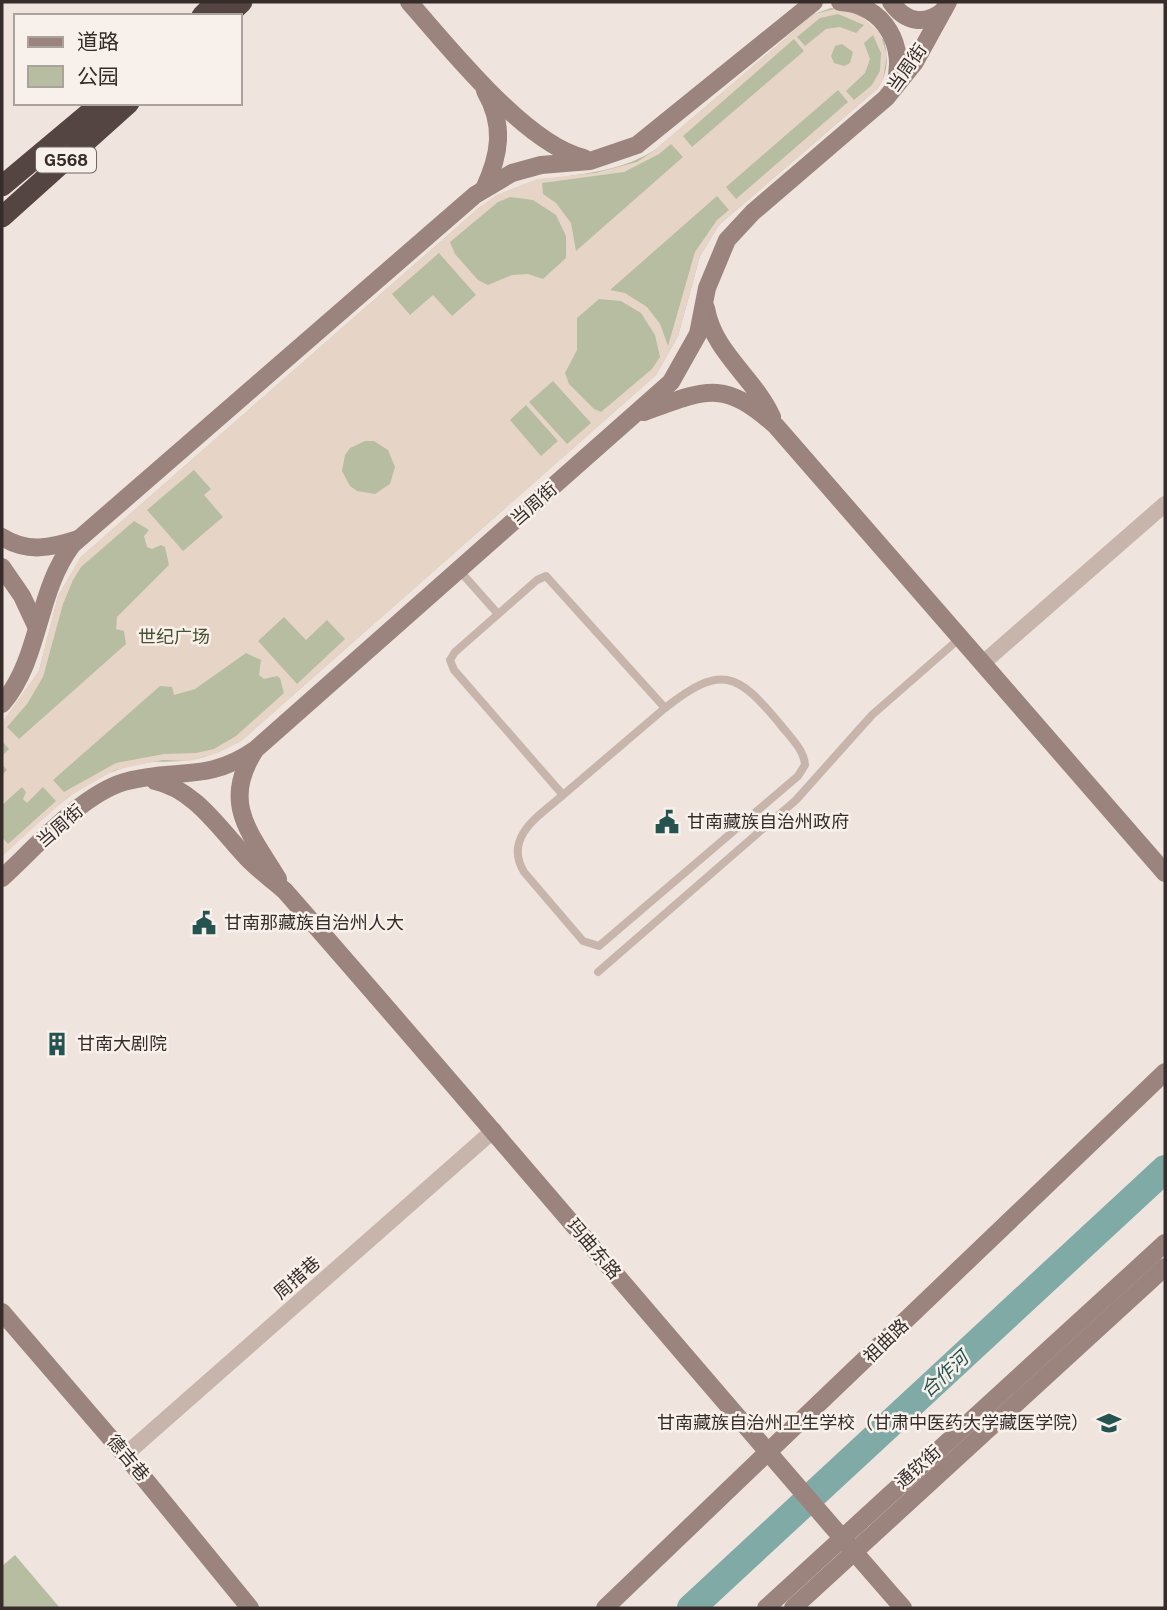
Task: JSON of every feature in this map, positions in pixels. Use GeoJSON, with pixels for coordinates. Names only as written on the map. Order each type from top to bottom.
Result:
{"type":"FeatureCollection","features":[{"type":"Feature","properties":{"kind":"highway"},"geometry":{"type":"LineString","coordinates":[[229,14],[242,2]]}},
{"type":"Feature","properties":{"kind":"highway","name":"G568"},"geometry":{"type":"LineString","coordinates":[[2,186],[99,105]]}},
{"type":"Feature","properties":{"kind":"highway","name":"G568"},"geometry":{"type":"LineString","coordinates":[[2,217],[127,105]]}},
{"type":"Feature","properties":{"kind":"street"},"geometry":{"type":"LineString","coordinates":[[409,2],[480,82],[542,139],[567,153],[594,160]]}},
{"type":"Feature","properties":{"kind":"street"},"geometry":{"type":"LineString","coordinates":[[2,704],[26,667],[36,626],[61,559],[78,539],[484,189],[525,168],[594,160],[626,150],[659,130],[805,5],[835,2]]}},
{"type":"Feature","properties":{"kind":"street"},"geometry":{"type":"LineString","coordinates":[[840,2],[855,2],[871,10],[895,40],[898,73],[895,86],[886,98]]}},
{"type":"Feature","properties":{"kind":"street"},"geometry":{"type":"LineString","coordinates":[[891,2],[906,17],[925,22],[948,5]]}},
{"type":"Feature","properties":{"kind":"street","name":"当周街"},"geometry":{"type":"LineString","coordinates":[[2,878],[82,806],[111,788],[143,778],[219,770],[257,749],[671,382],[682,367],[698,334],[716,261],[727,240],[753,212],[886,98],[915,62],[948,5]]}},
{"type":"Feature","properties":{"kind":"street"},"geometry":{"type":"LineString","coordinates":[[480,82],[500,127],[498,153],[484,189]]}},
{"type":"Feature","properties":{"kind":"street"},"geometry":{"type":"LineString","coordinates":[[706,296],[708,320],[717,341],[758,393],[776,426]]}},
{"type":"Feature","properties":{"kind":"street"},"geometry":{"type":"LineString","coordinates":[[634,416],[680,399],[724,392],[740,397],[776,426],[1165,873]]}},
{"type":"Feature","properties":{"kind":"street"},"geometry":{"type":"LineString","coordinates":[[983,663],[1165,504]]}},
{"type":"Feature","properties":{"kind":"street"},"geometry":{"type":"LineString","coordinates":[[2,537],[32,548],[57,546],[78,539]]}},
{"type":"Feature","properties":{"kind":"street"},"geometry":{"type":"LineString","coordinates":[[2,567],[22,596],[36,626]]}},
{"type":"Feature","properties":{"kind":"street"},"geometry":{"type":"LineString","coordinates":[[257,749],[245,767],[241,782],[242,820],[285,891]]}},
{"type":"Feature","properties":{"kind":"street"},"geometry":{"type":"LineString","coordinates":[[143,778],[168,785],[187,795],[253,863],[285,891]]}},
{"type":"Feature","properties":{"kind":"street","name":"玛曲东路"},"geometry":{"type":"LineString","coordinates":[[285,891],[494,1130],[773,1461],[903,1608]]}},
{"type":"Feature","properties":{"kind":"street","name":"祖曲路"},"geometry":{"type":"LineString","coordinates":[[605,1608],[773,1461],[1165,1072]]}},
{"type":"Feature","properties":{"kind":"street","name":"周措巷"},"geometry":{"type":"LineString","coordinates":[[125,1455],[494,1130]]}},
{"type":"Feature","properties":{"kind":"street","name":"通钦街"},"geometry":{"type":"LineString","coordinates":[[766,1608],[1165,1243]]}},
{"type":"Feature","properties":{"kind":"street"},"geometry":{"type":"LineString","coordinates":[[793,1608],[841,1538],[1165,1267]]}},
{"type":"Feature","properties":{"kind":"street","name":"德吉巷"},"geometry":{"type":"LineString","coordinates":[[2,1312],[125,1455],[250,1608]]}},
{"type":"Feature","properties":{"kind":"lane"},"geometry":{"type":"LineString","coordinates":[[458,570],[498,614]]}},
{"type":"Feature","properties":{"kind":"lane"},"geometry":{"type":"LineString","coordinates":[[563,795],[451,665],[450,660],[455,652],[498,614],[541,577],[551,578],[664,708]]}},
{"type":"Feature","properties":{"kind":"lane"},"geometry":{"type":"LineString","coordinates":[[598,972],[796,800],[872,715],[960,638]]}},
{"type":"Feature","properties":{"kind":"lane"},"geometry":{"type":"LineString","coordinates":[[726,680],[741,684],[753,692],[801,750],[805,765],[797,776],[599,946],[583,941],[524,872],[519,859],[519,840],[523,830],[563,795],[664,708],[688,689],[704,682],[726,680]]}},
{"type":"Feature","properties":{"kind":"green space","name":"世纪广场"},"geometry":{"type":"Polygon","coordinates":[[[831,8],[846,10],[884,40],[887,59],[883,78],[877,89],[719,225],[700,256],[678,336],[656,375],[241,741],[198,759],[138,764],[99,778],[64,801],[2,856],[2,723],[39,671],[58,596],[81,557],[480,207],[524,185],[611,168],[655,150],[814,14],[831,8]]]}},
{"type":"Feature","properties":{"kind":"green space"},"geometry":{"type":"Polygon","coordinates":[[[15,1555],[60,1608],[2,1608],[2,1566],[15,1555]]]}},
{"type":"Feature","properties":{"kind":"shaded area","name":"世纪广场"},"geometry":{"type":"Polygon","coordinates":[[[839,8],[860,15],[880,33],[887,55],[883,79],[877,89],[719,225],[700,256],[678,336],[656,375],[241,741],[218,753],[189,761],[163,760],[115,770],[68,797],[2,856],[2,837],[8,844],[56,801],[43,787],[27,803],[23,799],[26,792],[22,787],[2,805],[2,775],[7,770],[2,764],[2,756],[9,749],[2,741],[2,723],[39,671],[58,596],[81,557],[496,195],[537,179],[595,173],[637,162],[655,150],[814,14],[839,8]],[[838,14],[820,18],[797,37],[805,46],[826,29],[840,27],[856,33],[864,25],[838,14]],[[873,35],[864,43],[870,59],[865,73],[846,91],[854,100],[872,85],[880,71],[881,53],[873,35]],[[794,39],[683,136],[692,147],[804,51],[794,39]],[[842,44],[835,46],[831,56],[834,63],[844,66],[850,63],[853,52],[842,44]],[[838,90],[726,187],[736,199],[848,102],[838,90]],[[671,144],[659,154],[624,172],[542,183],[543,194],[556,203],[571,223],[576,251],[683,157],[671,144]],[[717,196],[610,290],[625,293],[647,307],[660,324],[668,346],[695,252],[717,220],[729,210],[717,196]],[[510,197],[498,202],[450,242],[455,254],[478,280],[488,285],[512,275],[528,274],[543,279],[566,258],[566,236],[556,215],[533,200],[510,197]],[[439,253],[392,294],[410,315],[433,295],[452,316],[476,295],[439,253]],[[599,299],[577,318],[577,350],[565,373],[569,384],[594,409],[601,412],[652,369],[660,357],[655,335],[641,313],[621,301],[599,299]],[[553,381],[529,402],[567,444],[591,423],[553,381]],[[526,405],[510,420],[541,456],[558,441],[526,405]],[[365,441],[350,448],[345,455],[342,471],[350,486],[357,491],[375,494],[390,484],[395,467],[388,450],[374,441],[365,441]],[[194,470],[147,510],[183,551],[223,517],[204,495],[211,489],[194,470]],[[134,521],[81,567],[63,604],[43,677],[27,704],[7,727],[19,739],[126,644],[124,631],[116,629],[117,617],[169,565],[165,547],[147,547],[144,536],[149,530],[134,521]],[[284,617],[258,641],[297,684],[345,639],[327,620],[306,640],[284,617]],[[246,653],[195,689],[174,695],[172,687],[160,686],[53,780],[64,792],[116,763],[164,754],[196,753],[214,749],[236,736],[284,693],[280,678],[277,676],[264,679],[259,675],[261,660],[246,653]]]}},
{"type":"Feature","properties":{"kind":"waterway","name":"合作河"},"geometry":{"type":"LineString","coordinates":[[691,1608],[1165,1169]]}},
{"type":"Feature","properties":{"kind":"place","name":"甘南藏族自治州政府"},"geometry":{"type":"Point","coordinates":[667,822]}},
{"type":"Feature","properties":{"kind":"place","name":"甘南那藏族自治州人大"},"geometry":{"type":"Point","coordinates":[204,923]}},
{"type":"Feature","properties":{"kind":"place","name":"甘南大剧院"},"geometry":{"type":"Point","coordinates":[57,1044]}},
{"type":"Feature","properties":{"kind":"place","name":"甘南藏族自治州卫生学校（甘肃中医药大学藏医学院）"},"geometry":{"type":"Point","coordinates":[1109,1423]}}]}
